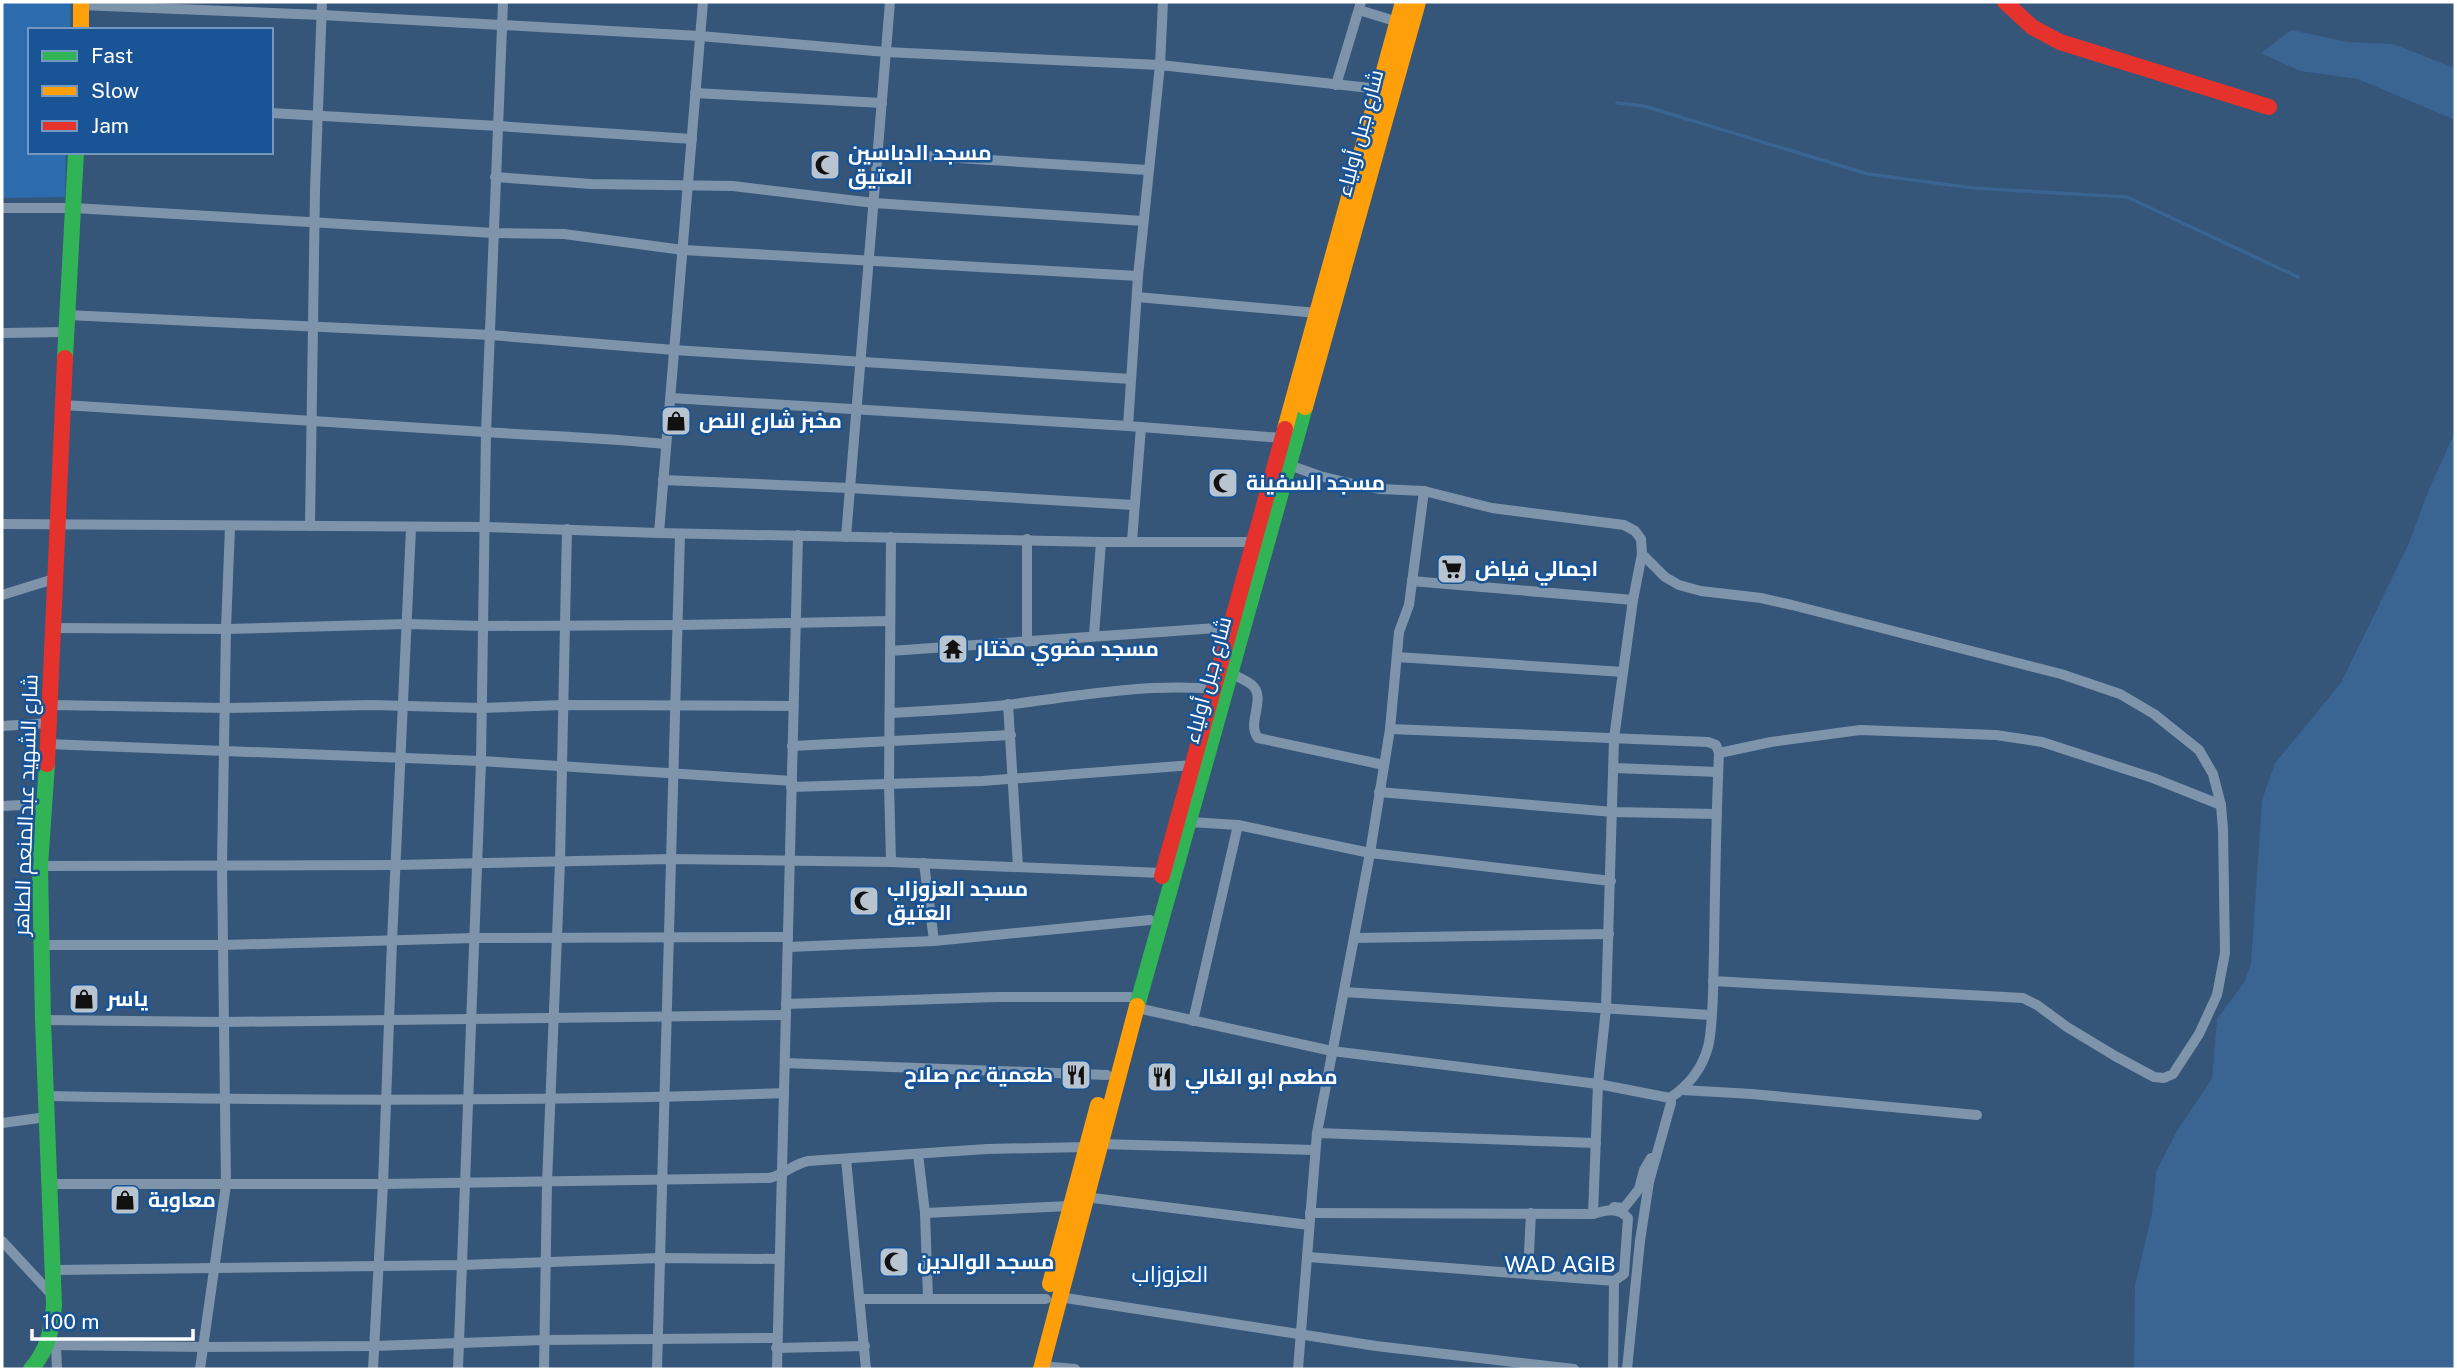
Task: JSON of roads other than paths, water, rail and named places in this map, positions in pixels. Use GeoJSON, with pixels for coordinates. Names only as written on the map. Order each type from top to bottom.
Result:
{"type":"FeatureCollection","features":[{"type":"Feature","properties":{"kind":"main road","name":"شارع جبل أولياء"},"geometry":{"type":"LineString","coordinates":[[1149,945],[1150,920],[1403,2]]}},
{"type":"Feature","properties":{"kind":"main road","name":"شارع جبل أولياء"},"geometry":{"type":"LineString","coordinates":[[1037,1368],[1070,1206],[1093,1146],[1149,945],[1190,822],[1418,2]]}},
{"type":"Feature","properties":{"kind":"main road"},"geometry":{"type":"LineString","coordinates":[[2006,2],[2032,27],[2060,42],[2269,107]]}},
{"type":"Feature","properties":{"kind":"main road"},"geometry":{"type":"LineString","coordinates":[[80,28],[81,3]]}},
{"type":"Feature","properties":{"kind":"main road","name":"شارع الشهيد عبدالمنعم الطاهر"},"geometry":{"type":"LineString","coordinates":[[31,1369],[52,1345],[54,1297],[40,866],[55,628],[76,154]]}},
{"type":"Feature","properties":{"kind":"main road","name":"شارع جبل أولياء"},"geometry":{"type":"LineString","coordinates":[[1053,1298],[1085,1197],[1107,1075],[1133,1002]]}},
{"type":"Feature","properties":{"kind":"street"},"geometry":{"type":"LineString","coordinates":[[310,526],[310,419],[322,2]]}},
{"type":"Feature","properties":{"kind":"street"},"geometry":{"type":"LineString","coordinates":[[458,1369],[481,761],[486,432],[503,2]]}},
{"type":"Feature","properties":{"kind":"street"},"geometry":{"type":"LineString","coordinates":[[659,533],[703,2]]}},
{"type":"Feature","properties":{"kind":"street"},"geometry":{"type":"LineString","coordinates":[[846,537],[890,2]]}},
{"type":"Feature","properties":{"kind":"street"},"geometry":{"type":"LineString","coordinates":[[1128,426],[1138,276],[1160,65],[1163,2]]}},
{"type":"Feature","properties":{"kind":"street"},"geometry":{"type":"LineString","coordinates":[[81,3],[700,36],[886,52],[1160,65],[1379,89]]}},
{"type":"Feature","properties":{"kind":"street"},"geometry":{"type":"LineString","coordinates":[[1336,85],[1360,6],[1398,22]]}},
{"type":"Feature","properties":{"kind":"street"},"geometry":{"type":"LineString","coordinates":[[695,93],[882,103]]}},
{"type":"Feature","properties":{"kind":"street"},"geometry":{"type":"LineString","coordinates":[[273,113],[692,139]]}},
{"type":"Feature","properties":{"kind":"street"},"geometry":{"type":"LineString","coordinates":[[878,153],[1147,170]]}},
{"type":"Feature","properties":{"kind":"street"},"geometry":{"type":"LineString","coordinates":[[495,177],[591,184],[733,186],[874,203],[1143,221]]}},
{"type":"Feature","properties":{"kind":"street"},"geometry":{"type":"LineString","coordinates":[[2,208],[74,208],[494,233],[564,234],[683,250],[1138,276]]}},
{"type":"Feature","properties":{"kind":"street"},"geometry":{"type":"LineString","coordinates":[[1137,297],[1317,313]]}},
{"type":"Feature","properties":{"kind":"street"},"geometry":{"type":"LineString","coordinates":[[67,315],[491,335],[674,350],[1131,379]]}},
{"type":"Feature","properties":{"kind":"street"},"geometry":{"type":"LineString","coordinates":[[2,333],[66,332]]}},
{"type":"Feature","properties":{"kind":"street"},"geometry":{"type":"LineString","coordinates":[[671,398],[1283,438]]}},
{"type":"Feature","properties":{"kind":"street"},"geometry":{"type":"LineString","coordinates":[[64,405],[589,436],[666,444]]}},
{"type":"Feature","properties":{"kind":"street"},"geometry":{"type":"LineString","coordinates":[[1132,541],[1141,427]]}},
{"type":"Feature","properties":{"kind":"street"},"geometry":{"type":"LineString","coordinates":[[1289,465],[1320,476],[1380,489],[1424,491],[1492,508],[1624,524],[1635,531],[1641,540],[1642,554],[1614,738],[1606,1008],[1598,1084],[1594,1211]]}},
{"type":"Feature","properties":{"kind":"street"},"geometry":{"type":"LineString","coordinates":[[663,480],[1134,505]]}},
{"type":"Feature","properties":{"kind":"street"},"geometry":{"type":"LineString","coordinates":[[1298,1369],[1317,1133],[1370,853],[1390,730],[1399,632],[1409,605],[1424,491]]}},
{"type":"Feature","properties":{"kind":"street"},"geometry":{"type":"LineString","coordinates":[[2,524],[485,527],[680,534],[1101,542],[1255,542]]}},
{"type":"Feature","properties":{"kind":"street"},"geometry":{"type":"LineString","coordinates":[[200,1369],[212,1269],[226,1185],[222,865],[230,527]]}},
{"type":"Feature","properties":{"kind":"street"},"geometry":{"type":"LineString","coordinates":[[373,1369],[411,528]]}},
{"type":"Feature","properties":{"kind":"street"},"geometry":{"type":"LineString","coordinates":[[544,1369],[547,1183],[558,938],[567,529]]}},
{"type":"Feature","properties":{"kind":"street"},"geometry":{"type":"LineString","coordinates":[[657,1369],[680,534]]}},
{"type":"Feature","properties":{"kind":"street"},"geometry":{"type":"LineString","coordinates":[[777,1369],[798,536]]}},
{"type":"Feature","properties":{"kind":"street"},"geometry":{"type":"LineString","coordinates":[[891,537],[891,862]]}},
{"type":"Feature","properties":{"kind":"street"},"geometry":{"type":"LineString","coordinates":[[1027,539],[1027,640]]}},
{"type":"Feature","properties":{"kind":"street"},"geometry":{"type":"LineString","coordinates":[[1094,635],[1101,542]]}},
{"type":"Feature","properties":{"kind":"street"},"geometry":{"type":"LineString","coordinates":[[1642,554],[1665,577],[1679,585],[1792,605],[2062,674],[2120,694],[2154,714],[2199,750],[2213,774],[2221,805],[2225,953],[2221,979],[2217,995],[2199,1034],[2172,1074],[2164,1078],[2154,1077],[2115,1056],[2023,998],[1713,981]]}},
{"type":"Feature","properties":{"kind":"street"},"geometry":{"type":"LineString","coordinates":[[2,595],[57,578]]}},
{"type":"Feature","properties":{"kind":"street"},"geometry":{"type":"LineString","coordinates":[[1412,581],[1633,600]]}},
{"type":"Feature","properties":{"kind":"street"},"geometry":{"type":"LineString","coordinates":[[55,628],[407,624],[679,625],[890,621]]}},
{"type":"Feature","properties":{"kind":"street"},"geometry":{"type":"LineString","coordinates":[[890,651],[1231,627]]}},
{"type":"Feature","properties":{"kind":"street"},"geometry":{"type":"LineString","coordinates":[[1397,657],[1623,672]]}},
{"type":"Feature","properties":{"kind":"street"},"geometry":{"type":"LineString","coordinates":[[1232,674],[1253,685],[1256,692],[1253,730],[1258,738],[1384,765]]}},
{"type":"Feature","properties":{"kind":"street"},"geometry":{"type":"LineString","coordinates":[[890,713],[1093,694],[1194,687],[1214,689]]}},
{"type":"Feature","properties":{"kind":"street"},"geometry":{"type":"LineString","coordinates":[[1008,704],[1018,867]]}},
{"type":"Feature","properties":{"kind":"street"},"geometry":{"type":"LineString","coordinates":[[51,705],[226,708],[371,705],[482,708],[563,705],[793,706]]}},
{"type":"Feature","properties":{"kind":"street"},"geometry":{"type":"LineString","coordinates":[[2,726],[50,723]]}},
{"type":"Feature","properties":{"kind":"street"},"geometry":{"type":"LineString","coordinates":[[43,1020],[224,1021],[666,1016],[997,997],[1133,1002],[1193,1021],[1332,1051],[1598,1084],[1670,1098],[1682,1090],[1701,1065],[1708,1046],[1713,981],[1719,753],[1716,745],[1708,742],[1390,730]]}},
{"type":"Feature","properties":{"kind":"street"},"geometry":{"type":"LineString","coordinates":[[1719,753],[1771,742],[1860,730],[1996,735],[2042,742],[2154,778],[2221,805]]}},
{"type":"Feature","properties":{"kind":"street"},"geometry":{"type":"LineString","coordinates":[[792,746],[1011,735]]}},
{"type":"Feature","properties":{"kind":"street"},"geometry":{"type":"LineString","coordinates":[[48,744],[481,761],[674,773],[792,784],[1013,778],[1193,765]]}},
{"type":"Feature","properties":{"kind":"street"},"geometry":{"type":"LineString","coordinates":[[1614,768],[1718,772]]}},
{"type":"Feature","properties":{"kind":"street"},"geometry":{"type":"LineString","coordinates":[[1379,792],[1613,813],[1717,814]]}},
{"type":"Feature","properties":{"kind":"street"},"geometry":{"type":"LineString","coordinates":[[2,806],[44,804]]}},
{"type":"Feature","properties":{"kind":"street"},"geometry":{"type":"LineString","coordinates":[[1190,822],[1238,825],[1370,853],[1611,881]]}},
{"type":"Feature","properties":{"kind":"street"},"geometry":{"type":"LineString","coordinates":[[1193,1021],[1238,825]]}},
{"type":"Feature","properties":{"kind":"street"},"geometry":{"type":"LineString","coordinates":[[40,866],[396,865],[671,859],[891,862],[1163,873]]}},
{"type":"Feature","properties":{"kind":"street"},"geometry":{"type":"LineString","coordinates":[[924,863],[934,941]]}},
{"type":"Feature","properties":{"kind":"street"},"geometry":{"type":"LineString","coordinates":[[41,945],[224,945],[474,938],[934,941],[1150,920]]}},
{"type":"Feature","properties":{"kind":"street"},"geometry":{"type":"LineString","coordinates":[[1354,938],[1609,934]]}},
{"type":"Feature","properties":{"kind":"street"},"geometry":{"type":"LineString","coordinates":[[1343,992],[1711,1015]]}},
{"type":"Feature","properties":{"kind":"street"},"geometry":{"type":"LineString","coordinates":[[785,1063],[1107,1075]]}},
{"type":"Feature","properties":{"kind":"street"},"geometry":{"type":"LineString","coordinates":[[1682,1090],[1978,1115]]}},
{"type":"Feature","properties":{"kind":"street"},"geometry":{"type":"LineString","coordinates":[[46,1096],[385,1101],[785,1093]]}},
{"type":"Feature","properties":{"kind":"street"},"geometry":{"type":"LineString","coordinates":[[1627,1369],[1649,1182],[1671,1103],[1670,1098]]}},
{"type":"Feature","properties":{"kind":"street"},"geometry":{"type":"LineString","coordinates":[[2,1123],[47,1117]]}},
{"type":"Feature","properties":{"kind":"street"},"geometry":{"type":"LineString","coordinates":[[1317,1133],[1596,1143]]}},
{"type":"Feature","properties":{"kind":"street"},"geometry":{"type":"LineString","coordinates":[[1085,1197],[1309,1219],[1594,1211],[1624,1208],[1632,1200],[1659,1143]]}},
{"type":"Feature","properties":{"kind":"street"},"geometry":{"type":"LineString","coordinates":[[50,1184],[663,1181],[769,1178],[782,1174],[800,1162],[987,1149],[1093,1146],[1315,1150]]}},
{"type":"Feature","properties":{"kind":"street"},"geometry":{"type":"LineString","coordinates":[[918,1154],[925,1213],[928,1298]]}},
{"type":"Feature","properties":{"kind":"street"},"geometry":{"type":"LineString","coordinates":[[846,1160],[866,1369]]}},
{"type":"Feature","properties":{"kind":"street"},"geometry":{"type":"LineString","coordinates":[[925,1213],[1070,1206]]}},
{"type":"Feature","properties":{"kind":"street"},"geometry":{"type":"LineString","coordinates":[[1308,1257],[1614,1281],[1624,1275],[1628,1218],[1623,1213],[1610,1209],[1594,1211]]}},
{"type":"Feature","properties":{"kind":"street"},"geometry":{"type":"LineString","coordinates":[[1528,1273],[1531,1213]]}},
{"type":"Feature","properties":{"kind":"street"},"geometry":{"type":"LineString","coordinates":[[2,1241],[54,1297]]}},
{"type":"Feature","properties":{"kind":"street"},"geometry":{"type":"LineString","coordinates":[[54,1270],[463,1265],[660,1258],[778,1259]]}},
{"type":"Feature","properties":{"kind":"street"},"geometry":{"type":"LineString","coordinates":[[1614,1281],[1614,1369]]}},
{"type":"Feature","properties":{"kind":"street"},"geometry":{"type":"LineString","coordinates":[[861,1299],[1053,1298],[1376,1346],[1574,1369]]}},
{"type":"Feature","properties":{"kind":"street"},"geometry":{"type":"LineString","coordinates":[[57,1369],[52,1345],[203,1348],[374,1346],[545,1339],[657,1339],[865,1346]]}},
{"type":"Feature","properties":{"kind":"street"},"geometry":{"type":"LineString","coordinates":[[1037,1368],[1075,1369]]}},
{"type":"Feature","properties":{"kind":"waterway"},"geometry":{"type":"LineString","coordinates":[[1617,103],[1644,106],[1868,174],[1973,188],[2127,197],[2298,277]]}},
{"type":"Feature","properties":{"kind":"place","name":"مسجد الدباسين العتيق"},"geometry":{"type":"Point","coordinates":[825,165]}},
{"type":"Feature","properties":{"kind":"place","name":"مخبز شارع النص"},"geometry":{"type":"Point","coordinates":[676,421]}},
{"type":"Feature","properties":{"kind":"place","name":"مسجد السفينة"},"geometry":{"type":"Point","coordinates":[1223,483]}},
{"type":"Feature","properties":{"kind":"place","name":"اجمالي فياض"},"geometry":{"type":"Point","coordinates":[1452,569]}},
{"type":"Feature","properties":{"kind":"place","name":"مسجد مضوي مختار"},"geometry":{"type":"Point","coordinates":[953,649]}},
{"type":"Feature","properties":{"kind":"place","name":"مسجد العزوزاب العتيق"},"geometry":{"type":"Point","coordinates":[864,901]}},
{"type":"Feature","properties":{"kind":"place","name":"ياسر"},"geometry":{"type":"Point","coordinates":[84,999]}},
{"type":"Feature","properties":{"kind":"place","name":"طعمية عم صلاح"},"geometry":{"type":"Point","coordinates":[1076,1075]}},
{"type":"Feature","properties":{"kind":"place","name":"مطعم ابو الغالي"},"geometry":{"type":"Point","coordinates":[1162,1077]}},
{"type":"Feature","properties":{"kind":"place","name":"معاوية"},"geometry":{"type":"Point","coordinates":[125,1200]}},
{"type":"Feature","properties":{"kind":"place","name":"مسجد الوالدين"},"geometry":{"type":"Point","coordinates":[894,1262]}},
{"type":"Feature","properties":{"kind":"district","name":"WAD AGIB"},"geometry":{"type":"Point","coordinates":[1560,1264]}},
{"type":"Feature","properties":{"kind":"district","name":"العزوزاب"},"geometry":{"type":"Point","coordinates":[1170,1274]}}]}
